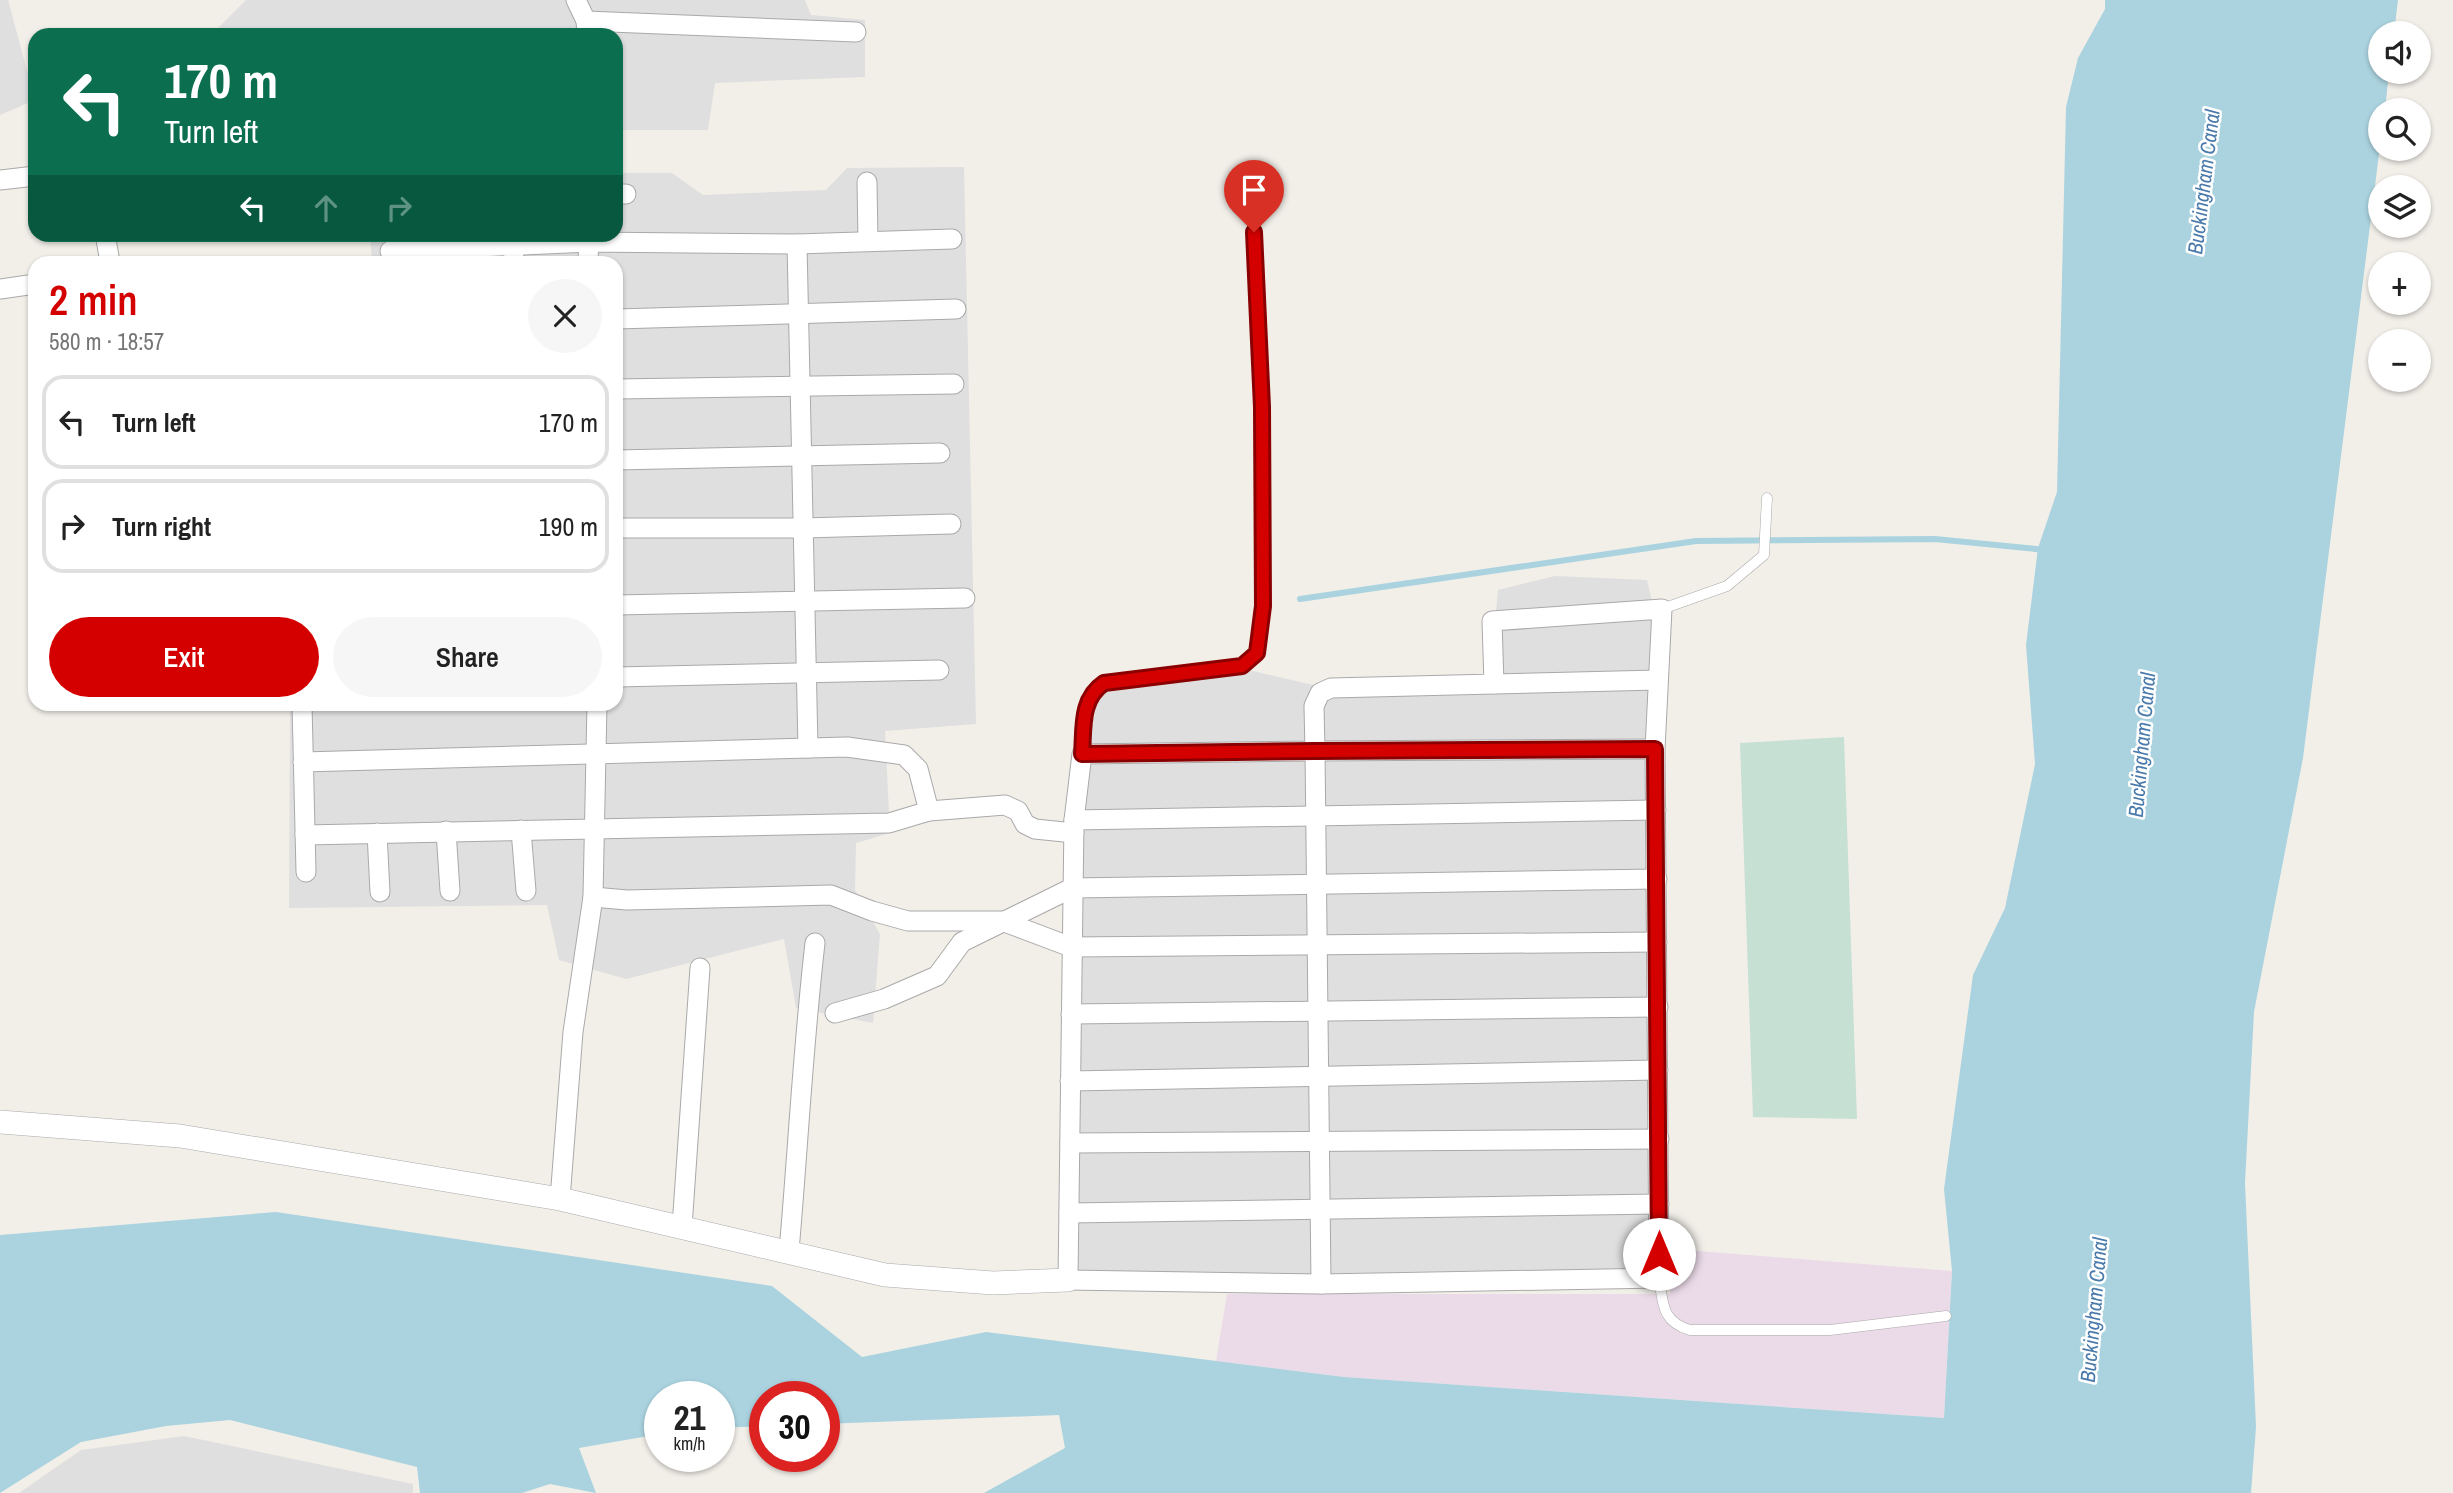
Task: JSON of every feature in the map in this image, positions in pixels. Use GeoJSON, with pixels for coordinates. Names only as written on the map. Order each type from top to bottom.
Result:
{"type":"FeatureCollection","features":[{"type":"Feature","properties":{"kind":"street"},"geometry":{"type":"LineString","coordinates":[[576,0],[586,28]]}},
{"type":"Feature","properties":{"kind":"street"},"geometry":{"type":"LineString","coordinates":[[623,29],[856,32]]}},
{"type":"Feature","properties":{"kind":"street"},"geometry":{"type":"LineString","coordinates":[[0,180],[28,177]]}},
{"type":"Feature","properties":{"kind":"street"},"geometry":{"type":"LineString","coordinates":[[867,182],[868,242]]}},
{"type":"Feature","properties":{"kind":"street"},"geometry":{"type":"LineString","coordinates":[[623,239],[797,244],[952,239]]}},
{"type":"Feature","properties":{"kind":"street"},"geometry":{"type":"LineString","coordinates":[[390,251],[513,247],[555,242]]}},
{"type":"Feature","properties":{"kind":"street"},"geometry":{"type":"LineString","coordinates":[[797,244],[808,748]]}},
{"type":"Feature","properties":{"kind":"street"},"geometry":{"type":"LineString","coordinates":[[0,289],[28,285]]}},
{"type":"Feature","properties":{"kind":"street"},"geometry":{"type":"LineString","coordinates":[[623,319],[956,309]]}},
{"type":"Feature","properties":{"kind":"street"},"geometry":{"type":"LineString","coordinates":[[623,389],[954,384]]}},
{"type":"Feature","properties":{"kind":"street"},"geometry":{"type":"LineString","coordinates":[[623,460],[940,453]]}},
{"type":"Feature","properties":{"kind":"street"},"geometry":{"type":"LineString","coordinates":[[623,528],[803,528],[951,524]]}},
{"type":"Feature","properties":{"kind":"street"},"geometry":{"type":"LineString","coordinates":[[623,605],[965,598]]}},
{"type":"Feature","properties":{"kind":"street"},"geometry":{"type":"LineString","coordinates":[[0,1122],[180,1136],[560,1199],[885,1275],[993,1283],[1068,1280],[1321,1284],[1659,1278],[1655,749],[1662,609],[1492,621],[1494,684]]}},
{"type":"Feature","properties":{"kind":"street"},"geometry":{"type":"LineString","coordinates":[[623,677],[939,670]]}},
{"type":"Feature","properties":{"kind":"street"},"geometry":{"type":"LineString","coordinates":[[1321,1284],[1314,706],[1320,694],[1331,688],[1658,680]]}},
{"type":"Feature","properties":{"kind":"street"},"geometry":{"type":"LineString","coordinates":[[302,711],[306,872]]}},
{"type":"Feature","properties":{"kind":"street"},"geometry":{"type":"LineString","coordinates":[[560,1199],[573,1031],[593,897],[597,711]]}},
{"type":"Feature","properties":{"kind":"street"},"geometry":{"type":"LineString","coordinates":[[303,762],[847,747],[904,755],[918,769],[929,811]]}},
{"type":"Feature","properties":{"kind":"street"},"geometry":{"type":"LineString","coordinates":[[1068,1280],[1072,888],[1074,827],[1082,754],[1655,749]]}},
{"type":"Feature","properties":{"kind":"street"},"geometry":{"type":"LineString","coordinates":[[305,835],[889,823],[929,811],[1005,805],[1018,811],[1025,824],[1035,829],[1316,816],[1656,810]]}},
{"type":"Feature","properties":{"kind":"street"},"geometry":{"type":"LineString","coordinates":[[520,830],[526,891]]}},
{"type":"Feature","properties":{"kind":"street"},"geometry":{"type":"LineString","coordinates":[[446,831],[450,891]]}},
{"type":"Feature","properties":{"kind":"street"},"geometry":{"type":"LineString","coordinates":[[377,833],[380,892]]}},
{"type":"Feature","properties":{"kind":"street"},"geometry":{"type":"LineString","coordinates":[[835,1013],[884,999],[937,976],[962,942],[1072,888],[1657,879]]}},
{"type":"Feature","properties":{"kind":"street"},"geometry":{"type":"LineString","coordinates":[[593,897],[627,900],[831,895],[908,921],[1002,921],[1071,947],[1657,942]]}},
{"type":"Feature","properties":{"kind":"street"},"geometry":{"type":"LineString","coordinates":[[789,1251],[802,1108],[806,1018],[815,943]]}},
{"type":"Feature","properties":{"kind":"street"},"geometry":{"type":"LineString","coordinates":[[682,1227],[700,968]]}},
{"type":"Feature","properties":{"kind":"street"},"geometry":{"type":"LineString","coordinates":[[1071,1014],[1658,1007]]}},
{"type":"Feature","properties":{"kind":"street"},"geometry":{"type":"LineString","coordinates":[[1070,1081],[1658,1070]]}},
{"type":"Feature","properties":{"kind":"street"},"geometry":{"type":"LineString","coordinates":[[1070,1143],[1659,1139]]}},
{"type":"Feature","properties":{"kind":"street"},"geometry":{"type":"LineString","coordinates":[[1069,1213],[1659,1204]]}},
{"type":"Feature","properties":{"kind":"lane"},"geometry":{"type":"LineString","coordinates":[[1082,754],[1086,708],[1092,691],[1104,683],[1242,666],[1257,653],[1263,606],[1262,407],[1252,182]]}},
{"type":"Feature","properties":{"kind":"lane"},"geometry":{"type":"LineString","coordinates":[[1662,609],[1727,586],[1764,555],[1767,498]]}},
{"type":"Feature","properties":{"kind":"lane"},"geometry":{"type":"LineString","coordinates":[[1659,1278],[1664,1308],[1669,1318],[1678,1327],[1690,1330],[1830,1330],[1946,1316]]}},
{"type":"Feature","properties":{"kind":"shaded area"},"geometry":{"type":"Polygon","coordinates":[[[0,0],[8,0],[28,74],[28,103],[0,115],[0,0]]]}},
{"type":"Feature","properties":{"kind":"shaded area"},"geometry":{"type":"Polygon","coordinates":[[[246,0],[805,0],[811,15],[865,20],[865,77],[715,83],[708,130],[623,130],[623,28],[218,28],[246,0]]]}},
{"type":"Feature","properties":{"kind":"shaded area"},"geometry":{"type":"Polygon","coordinates":[[[964,167],[976,724],[885,731],[890,833],[856,843],[855,890],[880,934],[873,1023],[796,1008],[784,939],[626,979],[559,960],[547,905],[289,908],[290,711],[623,711],[623,256],[372,256],[371,242],[623,242],[623,173],[672,173],[703,195],[826,190],[847,168],[964,167]]]}},
{"type":"Feature","properties":{"kind":"shaded area"},"geometry":{"type":"Polygon","coordinates":[[[1555,576],[1647,580],[1657,622],[1662,1280],[1070,1282],[1084,756],[1095,714],[1094,693],[1106,685],[1244,669],[1334,690],[1496,686],[1495,623],[1498,590],[1555,576]]]}},
{"type":"Feature","properties":{"kind":"shaded area"},"geometry":{"type":"Polygon","coordinates":[[[1673,1249],[1952,1271],[1944,1418],[1344,1377],[1216,1361],[1227,1294],[1670,1294],[1673,1249]]]}},
{"type":"Feature","properties":{"kind":"shaded area"},"geometry":{"type":"Polygon","coordinates":[[[184,1436],[413,1484],[413,1493],[19,1493],[81,1450],[184,1436]]]}},
{"type":"Feature","properties":{"kind":"green space"},"geometry":{"type":"Polygon","coordinates":[[[1844,737],[1857,1119],[1753,1117],[1740,743],[1844,737]]]}},
{"type":"Feature","properties":{"kind":"water","name":"Buckingham Canal"},"geometry":{"type":"Polygon","coordinates":[[[2105,0],[2398,0],[2395,21],[2368,21],[2368,84],[2388,84],[2386,98],[2368,98],[2368,161],[2378,161],[2376,175],[2368,175],[2368,238],[2303,758],[2254,1012],[2245,1183],[2256,1427],[2251,1493],[984,1493],[1065,1448],[1059,1415],[840,1423],[840,1381],[749,1381],[749,1427],[735,1427],[735,1381],[644,1381],[644,1437],[579,1448],[596,1493],[550,1484],[522,1493],[420,1493],[417,1467],[230,1420],[166,1426],[81,1442],[0,1493],[0,1235],[276,1212],[772,1286],[862,1357],[986,1332],[1344,1377],[1944,1418],[1952,1271],[1944,1189],[1973,975],[2005,908],[2035,764],[2026,645],[2038,548],[2057,492],[2066,107],[2078,58],[2105,9],[2105,0]]]}},
{"type":"Feature","properties":{"kind":"waterway"},"geometry":{"type":"LineString","coordinates":[[1300,599],[1696,541],[1935,539],[2046,550]]}},
{"type":"Feature","properties":{"kind":"route"},"geometry":{"type":"LineString","coordinates":[[1254,232],[1262,407],[1263,606],[1257,653],[1242,666],[1219,671],[1104,683],[1092,691],[1086,708],[1082,754],[1655,749],[1659,1254]]}}]}
